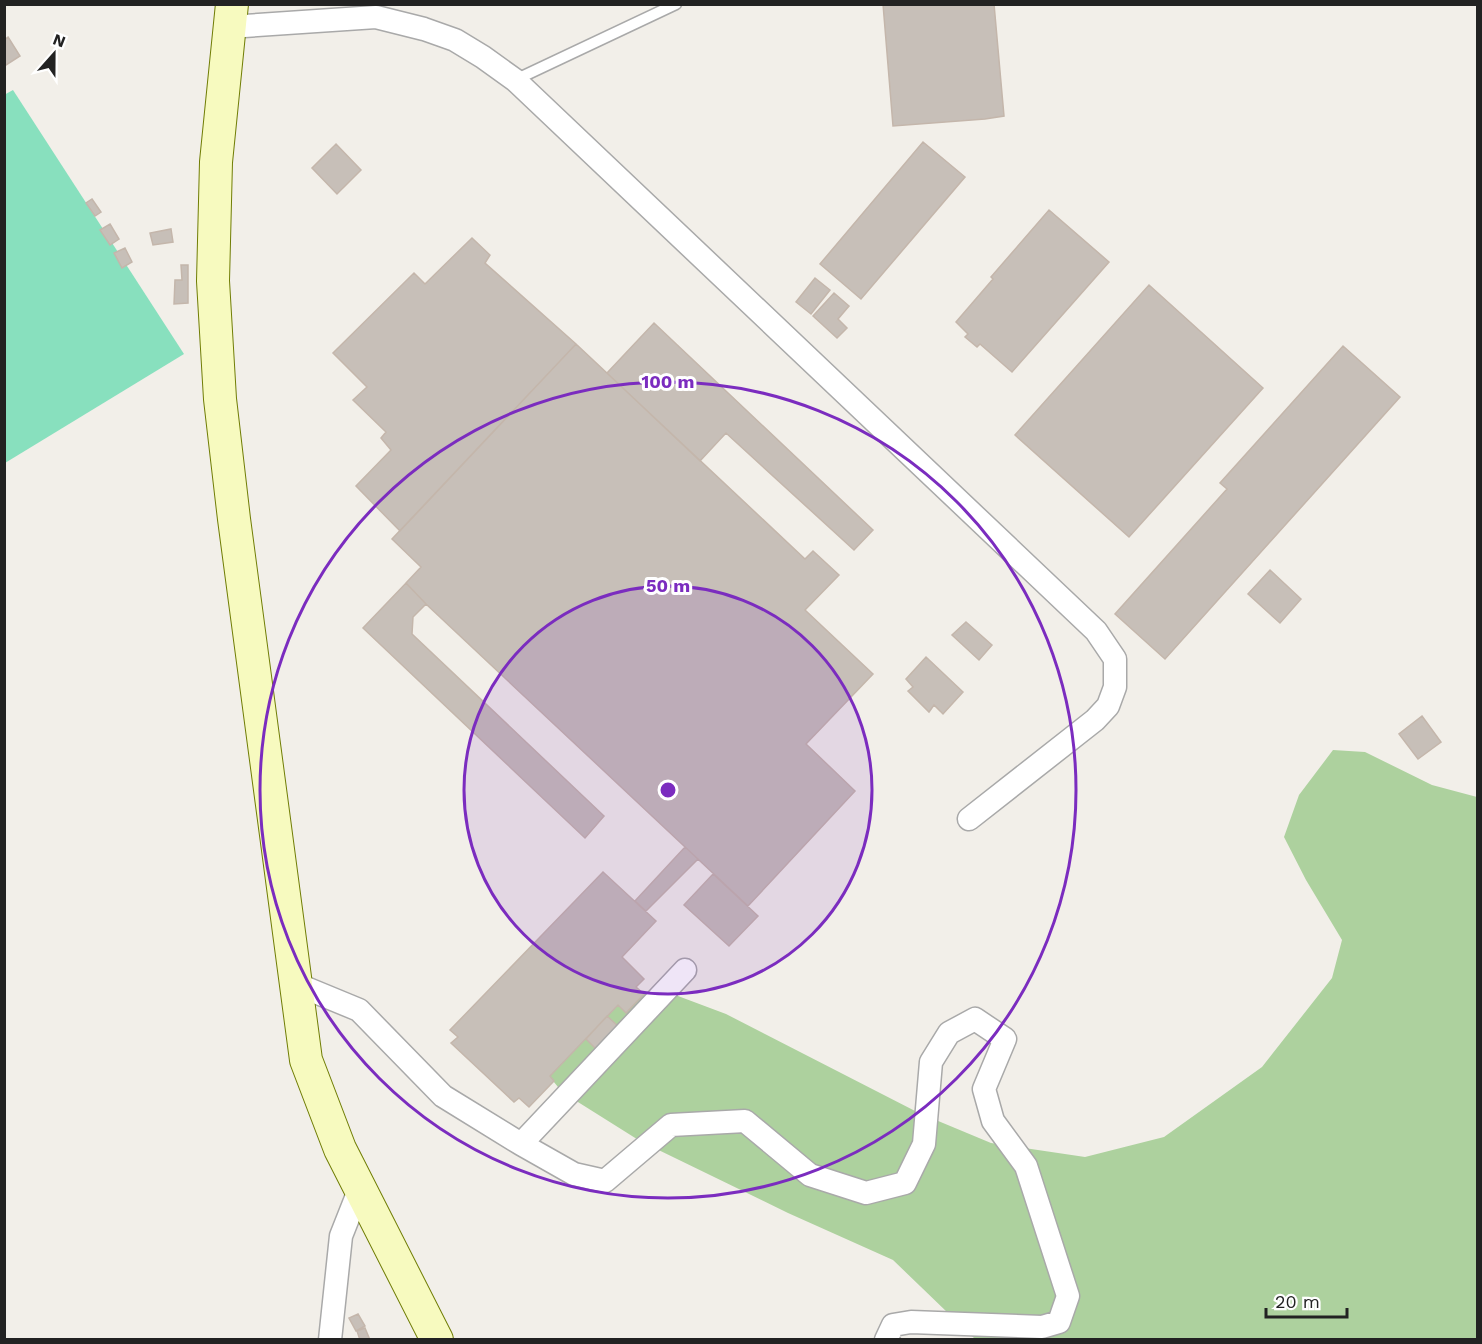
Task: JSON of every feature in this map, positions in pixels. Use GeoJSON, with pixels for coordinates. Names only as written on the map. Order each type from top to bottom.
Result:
{"type":"FeatureCollection","features":[{"type":"Feature","properties":{"kind":"street"},"geometry":{"type":"LineString","coordinates":[[437,1340],[340,1149],[306,1060],[220,399],[213,281],[216,162],[230,16],[376,17],[424,29],[455,40],[483,57],[515,80],[1096,631],[1115,659],[1115,687],[1108,706],[1095,720],[969,819]]}},
{"type":"Feature","properties":{"kind":"street"},"geometry":{"type":"LineString","coordinates":[[521,1144],[685,970]]}},
{"type":"Feature","properties":{"kind":"street"},"geometry":{"type":"LineString","coordinates":[[296,984],[359,1010],[444,1096],[574,1174],[605,1181],[671,1125],[745,1121],[810,1175],[866,1193],[905,1183],[924,1144],[931,1062],[949,1033],[975,1019],[1005,1039],[984,1089],[993,1121],[1026,1166],[1068,1296],[1059,1322],[1042,1328],[911,1322],[893,1325],[886,1340]]}},
{"type":"Feature","properties":{"kind":"street"},"geometry":{"type":"LineString","coordinates":[[330,1340],[341,1236],[360,1188]]}},
{"type":"Feature","properties":{"kind":"lane"},"geometry":{"type":"LineString","coordinates":[[515,80],[676,4]]}},
{"type":"Feature","properties":{"kind":"green space"},"geometry":{"type":"Polygon","coordinates":[[[13,90],[184,354],[5,463],[4,95],[13,90]]]}},
{"type":"Feature","properties":{"kind":"green space"},"geometry":{"type":"Polygon","coordinates":[[[1333,750],[1365,752],[1432,785],[1477,797],[1477,1339],[975,1339],[893,1260],[788,1213],[640,1141],[562,1092],[533,1056],[603,995],[670,993],[726,1014],[919,1113],[991,1143],[1085,1157],[1164,1137],[1262,1067],[1332,978],[1342,940],[1306,880],[1284,837],[1299,795],[1333,750]]]}},
{"type":"Feature","properties":{"kind":"building"},"geometry":{"type":"Polygon","coordinates":[[[883,4],[994,4],[1004,116],[893,126],[883,4]]]}},
{"type":"Feature","properties":{"kind":"building"},"geometry":{"type":"Polygon","coordinates":[[[8,37],[20,56],[6,65],[4,63],[4,40],[8,37]]]}},
{"type":"Feature","properties":{"kind":"building"},"geometry":{"type":"Polygon","coordinates":[[[923,142],[965,177],[861,299],[820,264],[923,142]]]}},
{"type":"Feature","properties":{"kind":"building"},"geometry":{"type":"Polygon","coordinates":[[[336,144],[361,170],[337,194],[312,168],[336,144]]]}},
{"type":"Feature","properties":{"kind":"building"},"geometry":{"type":"Polygon","coordinates":[[[92,199],[101,212],[95,216],[86,203],[92,199]]]}},
{"type":"Feature","properties":{"kind":"building"},"geometry":{"type":"Polygon","coordinates":[[[1049,210],[1109,262],[1012,372],[980,344],[977,347],[965,337],[968,334],[956,322],[993,279],[991,277],[1049,210]]]}},
{"type":"Feature","properties":{"kind":"building"},"geometry":{"type":"Polygon","coordinates":[[[110,224],[119,239],[110,245],[100,230],[110,224]]]}},
{"type":"Feature","properties":{"kind":"building"},"geometry":{"type":"Polygon","coordinates":[[[171,229],[173,242],[153,245],[150,233],[171,229]]]}},
{"type":"Feature","properties":{"kind":"building"},"geometry":{"type":"Polygon","coordinates":[[[472,238],[490,255],[485,263],[576,344],[400,531],[356,486],[391,450],[381,438],[386,432],[353,400],[367,387],[333,353],[414,273],[425,284],[472,238]]]}},
{"type":"Feature","properties":{"kind":"building"},"geometry":{"type":"Polygon","coordinates":[[[125,248],[132,262],[122,268],[114,253],[125,248]]]}},
{"type":"Feature","properties":{"kind":"building"},"geometry":{"type":"Polygon","coordinates":[[[181,265],[188,265],[188,303],[174,304],[175,280],[182,280],[181,265]]]}},
{"type":"Feature","properties":{"kind":"building"},"geometry":{"type":"Polygon","coordinates":[[[815,278],[830,290],[811,314],[796,302],[815,278]]]}},
{"type":"Feature","properties":{"kind":"building"},"geometry":{"type":"Polygon","coordinates":[[[1149,285],[1263,388],[1129,537],[1015,435],[1149,285]]]}},
{"type":"Feature","properties":{"kind":"building"},"geometry":{"type":"Polygon","coordinates":[[[834,293],[849,306],[838,319],[847,328],[837,338],[813,316],[834,293]]]}},
{"type":"Feature","properties":{"kind":"building"},"geometry":{"type":"Polygon","coordinates":[[[654,323],[873,530],[854,550],[726,433],[700,461],[607,373],[654,323]]]}},
{"type":"Feature","properties":{"kind":"building"},"geometry":{"type":"Polygon","coordinates":[[[576,344],[805,559],[813,551],[839,575],[805,610],[873,674],[806,744],[855,791],[748,906],[426,604],[406,583],[421,567],[392,539],[576,344]]]}},
{"type":"Feature","properties":{"kind":"building"},"geometry":{"type":"Polygon","coordinates":[[[1343,346],[1400,397],[1165,659],[1115,614],[1227,489],[1220,483],[1343,346]]]}},
{"type":"Feature","properties":{"kind":"building"},"geometry":{"type":"Polygon","coordinates":[[[1270,570],[1301,599],[1280,623],[1248,594],[1270,570]]]}},
{"type":"Feature","properties":{"kind":"building"},"geometry":{"type":"Polygon","coordinates":[[[406,583],[426,604],[413,617],[412,634],[604,816],[585,838],[363,628],[406,583]]]}},
{"type":"Feature","properties":{"kind":"building"},"geometry":{"type":"Polygon","coordinates":[[[966,622],[992,645],[979,660],[952,635],[966,622]]]}},
{"type":"Feature","properties":{"kind":"building"},"geometry":{"type":"Polygon","coordinates":[[[926,657],[963,692],[943,714],[934,705],[929,712],[908,691],[913,687],[906,679],[926,657]]]}},
{"type":"Feature","properties":{"kind":"building"},"geometry":{"type":"Polygon","coordinates":[[[1422,716],[1441,742],[1418,759],[1399,734],[1422,716]]]}},
{"type":"Feature","properties":{"kind":"building"},"geometry":{"type":"Polygon","coordinates":[[[685,847],[698,859],[646,911],[635,901],[685,847]]]}},
{"type":"Feature","properties":{"kind":"building"},"geometry":{"type":"Polygon","coordinates":[[[603,872],[656,921],[622,957],[644,979],[636,987],[644,994],[626,1013],[618,1005],[550,1076],[554,1081],[529,1107],[519,1098],[514,1102],[451,1043],[458,1037],[450,1030],[603,872]]]}},
{"type":"Feature","properties":{"kind":"building"},"geometry":{"type":"Polygon","coordinates":[[[713,874],[758,916],[729,946],[684,905],[713,874]]]}},
{"type":"Feature","properties":{"kind":"building"},"geometry":{"type":"Polygon","coordinates":[[[607,1016],[631,1038],[608,1061],[586,1039],[607,1016]]]}},
{"type":"Feature","properties":{"kind":"building"},"geometry":{"type":"Polygon","coordinates":[[[358,1314],[365,1326],[356,1331],[349,1318],[358,1314]]]}},
{"type":"Feature","properties":{"kind":"building"},"geometry":{"type":"Polygon","coordinates":[[[365,1328],[370,1340],[360,1340],[357,1331],[365,1328]]]}}]}
